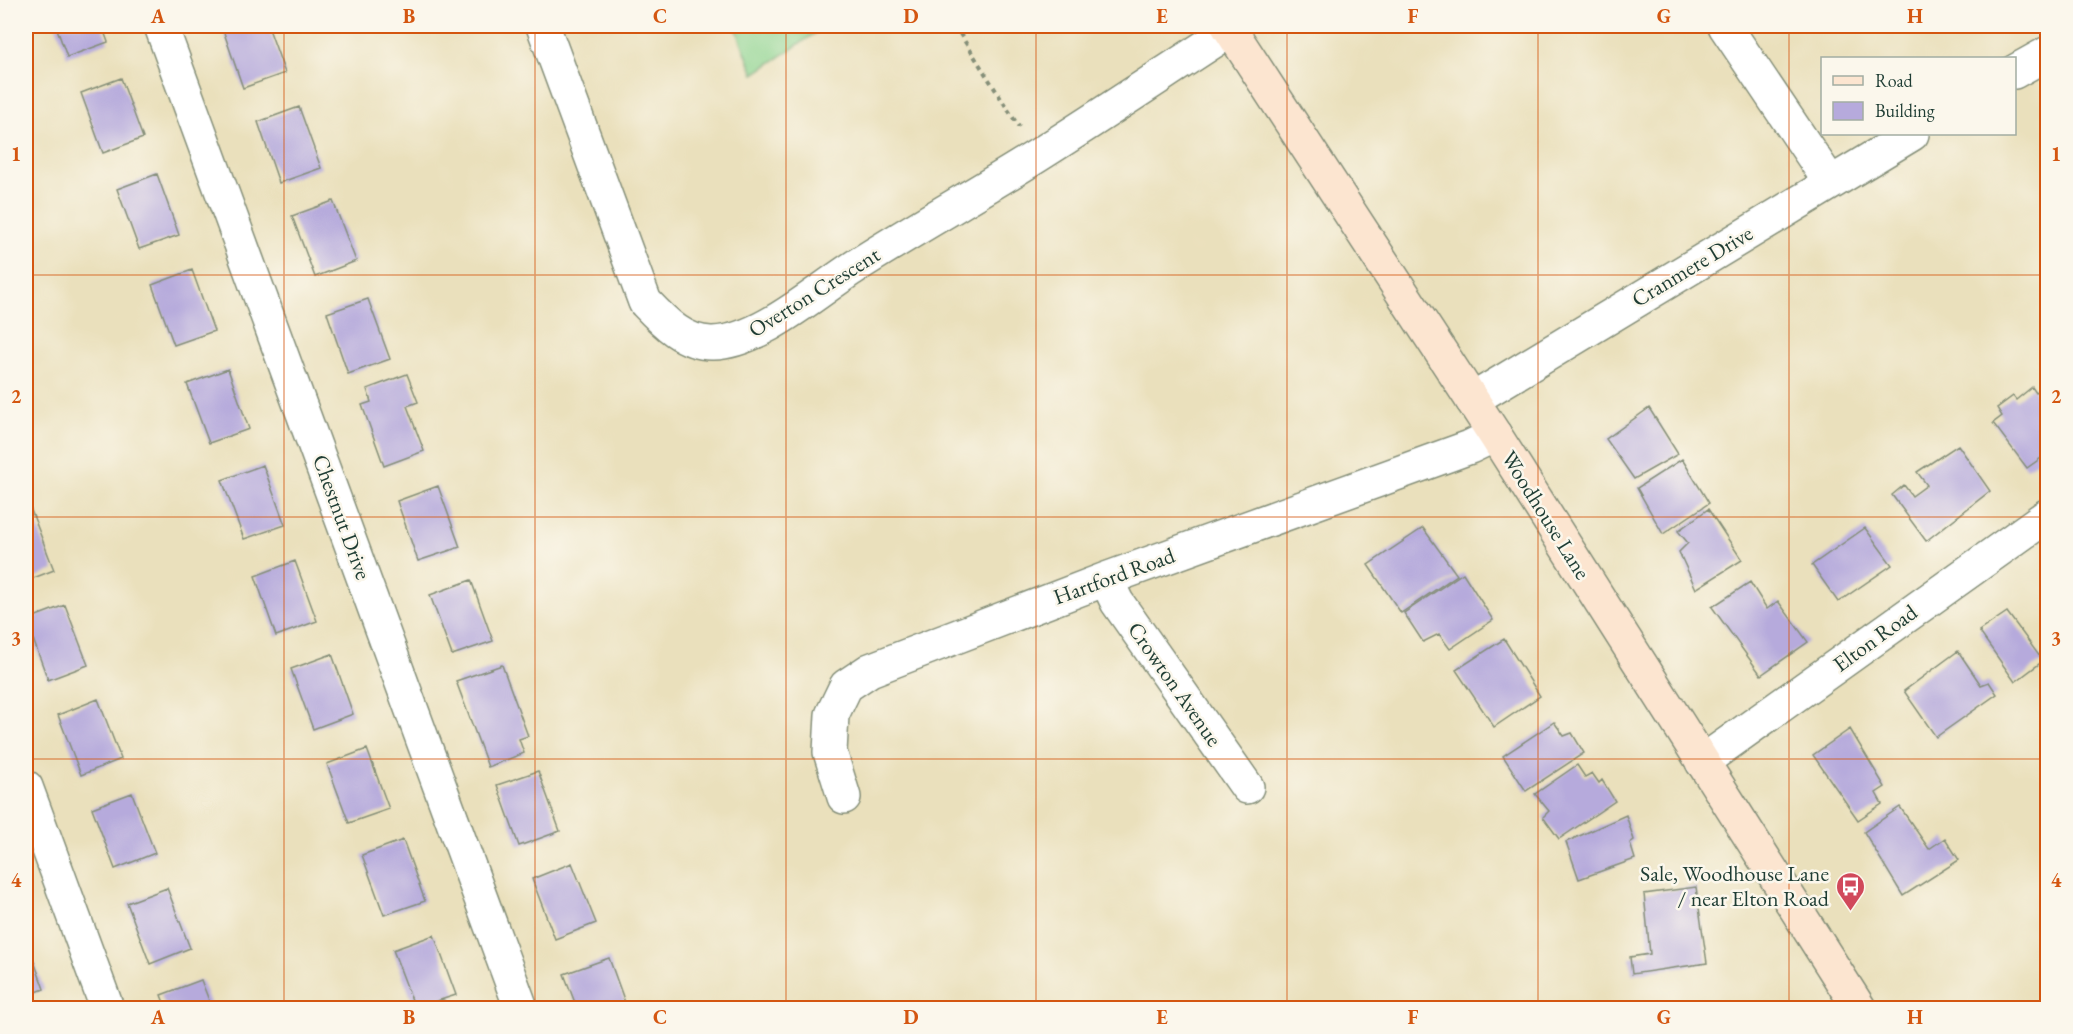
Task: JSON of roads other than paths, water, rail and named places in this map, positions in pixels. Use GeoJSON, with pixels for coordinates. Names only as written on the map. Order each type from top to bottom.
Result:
{"type":"FeatureCollection","features":[{"type":"Feature","properties":{"kind":"street","name":"Chestnut Drive"},"geometry":{"type":"LineString","coordinates":[[161,26],[521,1008]]}},
{"type":"Feature","properties":{"kind":"street","name":"Overton Crescent"},"geometry":{"type":"LineString","coordinates":[[543,26],[645,302],[667,326],[689,338],[712,343],[743,337],[777,319],[858,265],[1037,156],[1229,28]]}},
{"type":"Feature","properties":{"kind":"street"},"geometry":{"type":"LineString","coordinates":[[1725,26],[1830,182]]}},
{"type":"Feature","properties":{"kind":"street","name":"Woodhouse Lane"},"geometry":{"type":"LineString","coordinates":[[1229,28],[1495,435],[1859,1008]]}},
{"type":"Feature","properties":{"kind":"street"},"geometry":{"type":"LineString","coordinates":[[2016,71],[2048,53]]}},
{"type":"Feature","properties":{"kind":"street","name":"Cranmere Drive"},"geometry":{"type":"LineString","coordinates":[[1472,400],[1910,135]]}},
{"type":"Feature","properties":{"kind":"street","name":"Hartford Road"},"geometry":{"type":"LineString","coordinates":[[844,797],[830,752],[832,715],[846,686],[870,670],[1106,579],[1470,447],[1495,435]]}},
{"type":"Feature","properties":{"kind":"street","name":"Elton Road"},"geometry":{"type":"LineString","coordinates":[[1702,762],[2048,515]]}},
{"type":"Feature","properties":{"kind":"street","name":"Crowton Avenue"},"geometry":{"type":"LineString","coordinates":[[1106,579],[1117,602],[1247,787]]}},
{"type":"Feature","properties":{"kind":"street"},"geometry":{"type":"LineString","coordinates":[[26,787],[107,1008]]}},
{"type":"Feature","properties":{"kind":"place","name":"Sale, Woodhouse Lane / near Elton Road"},"geometry":{"type":"Point","coordinates":[1850,912]}}]}
